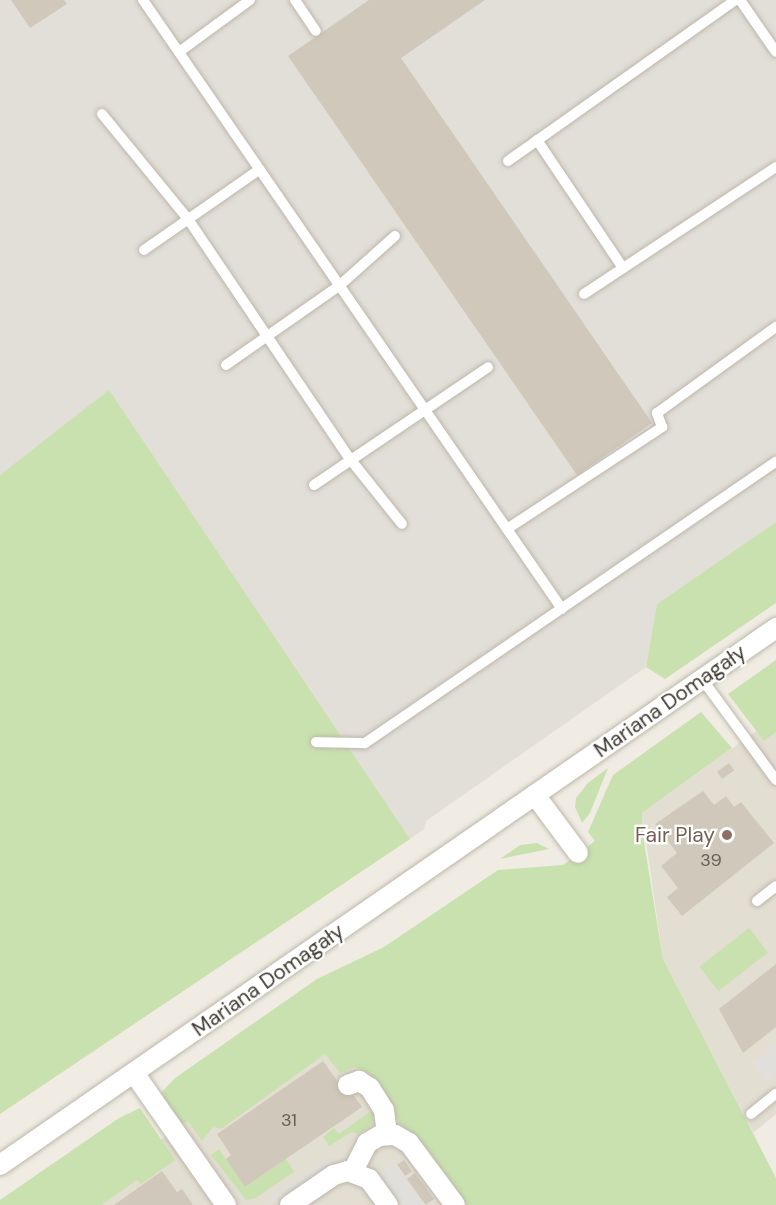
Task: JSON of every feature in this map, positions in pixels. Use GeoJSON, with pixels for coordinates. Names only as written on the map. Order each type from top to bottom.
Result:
{"type":"FeatureCollection","features":[{"type":"Feature","properties":{"kind":"street","name":"Mariana Domagały"},"geometry":{"type":"LineString","coordinates":[[0,1166],[776,628]]}},
{"type":"Feature","properties":{"kind":"street"},"geometry":{"type":"LineString","coordinates":[[535,795],[578,853]]}},
{"type":"Feature","properties":{"kind":"street"},"geometry":{"type":"LineString","coordinates":[[134,1073],[226,1205]]}},
{"type":"Feature","properties":{"kind":"street"},"geometry":{"type":"LineString","coordinates":[[348,1085],[359,1081],[370,1088],[384,1110],[387,1133]]}},
{"type":"Feature","properties":{"kind":"street"},"geometry":{"type":"LineString","coordinates":[[353,1171],[367,1143],[387,1133]]}},
{"type":"Feature","properties":{"kind":"street"},"geometry":{"type":"LineString","coordinates":[[387,1133],[409,1143],[455,1205]]}},
{"type":"Feature","properties":{"kind":"street"},"geometry":{"type":"LineString","coordinates":[[290,1205],[334,1175],[353,1171],[369,1179],[388,1205]]}},
{"type":"Feature","properties":{"kind":"lane"},"geometry":{"type":"LineString","coordinates":[[143,0],[562,609]]}},
{"type":"Feature","properties":{"kind":"lane"},"geometry":{"type":"LineString","coordinates":[[179,52],[250,0]]}},
{"type":"Feature","properties":{"kind":"lane"},"geometry":{"type":"LineString","coordinates":[[295,0],[316,31]]}},
{"type":"Feature","properties":{"kind":"lane"},"geometry":{"type":"LineString","coordinates":[[508,161],[738,0],[776,52]]}},
{"type":"Feature","properties":{"kind":"lane"},"geometry":{"type":"LineString","coordinates":[[102,114],[188,219],[266,338],[350,459],[402,524]]}},
{"type":"Feature","properties":{"kind":"lane"},"geometry":{"type":"LineString","coordinates":[[537,140],[623,268]]}},
{"type":"Feature","properties":{"kind":"lane"},"geometry":{"type":"LineString","coordinates":[[584,294],[776,167]]}},
{"type":"Feature","properties":{"kind":"lane"},"geometry":{"type":"LineString","coordinates":[[144,250],[260,169]]}},
{"type":"Feature","properties":{"kind":"lane"},"geometry":{"type":"LineString","coordinates":[[226,365],[339,286],[395,236]]}},
{"type":"Feature","properties":{"kind":"lane"},"geometry":{"type":"LineString","coordinates":[[507,529],[662,427],[657,413],[776,327]]}},
{"type":"Feature","properties":{"kind":"lane"},"geometry":{"type":"LineString","coordinates":[[314,484],[424,408],[488,368]]}},
{"type":"Feature","properties":{"kind":"lane"},"geometry":{"type":"LineString","coordinates":[[316,742],[365,743],[776,462]]}},
{"type":"Feature","properties":{"kind":"lane"},"geometry":{"type":"LineString","coordinates":[[702,679],[776,780]]}},
{"type":"Feature","properties":{"kind":"lane"},"geometry":{"type":"LineString","coordinates":[[757,901],[776,885]]}},
{"type":"Feature","properties":{"kind":"lane"},"geometry":{"type":"LineString","coordinates":[[751,1114],[776,1095]]}},
{"type":"Feature","properties":{"kind":"shaded area"},"geometry":{"type":"Polygon","coordinates":[[[0,0],[776,0],[776,522],[657,604],[646,667],[426,821],[424,829],[410,839],[109,391],[0,475],[0,0]]]}},
{"type":"Feature","properties":{"kind":"shaded area"},"geometry":{"type":"Polygon","coordinates":[[[776,717],[776,1114],[753,1133],[663,959],[642,813],[776,717]]]}},
{"type":"Feature","properties":{"kind":"shaded area"},"geometry":{"type":"Polygon","coordinates":[[[333,1025],[472,1205],[71,1205],[181,1125],[333,1025]]]}},
{"type":"Feature","properties":{"kind":"shaded area"},"geometry":{"type":"Polygon","coordinates":[[[776,1044],[776,1072],[766,1081],[753,1063],[776,1044]]]}},
{"type":"Feature","properties":{"kind":"shaded area"},"geometry":{"type":"Polygon","coordinates":[[[324,1160],[342,1162],[269,1205],[271,1197],[324,1160]]]}},
{"type":"Feature","properties":{"kind":"shaded area"},"geometry":{"type":"Polygon","coordinates":[[[394,1162],[423,1205],[401,1205],[379,1173],[394,1162]]]}},
{"type":"Feature","properties":{"kind":"green space"},"geometry":{"type":"Polygon","coordinates":[[[109,390],[410,839],[0,1114],[0,475],[109,390]]]}},
{"type":"Feature","properties":{"kind":"green space"},"geometry":{"type":"Polygon","coordinates":[[[776,522],[776,603],[665,679],[646,667],[657,604],[776,522]]]}},
{"type":"Feature","properties":{"kind":"green space"},"geometry":{"type":"Polygon","coordinates":[[[776,660],[776,732],[764,741],[728,694],[776,660]]]}},
{"type":"Feature","properties":{"kind":"green space"},"geometry":{"type":"Polygon","coordinates":[[[701,712],[732,748],[642,813],[644,842],[663,959],[776,1178],[776,1205],[467,1205],[401,1126],[390,1102],[367,1072],[354,1067],[340,1073],[325,1054],[221,1129],[213,1127],[202,1141],[188,1121],[181,1125],[160,1094],[175,1078],[317,979],[384,947],[498,870],[563,865],[595,841],[588,832],[613,775],[701,712]]]}},
{"type":"Feature","properties":{"kind":"green space"},"geometry":{"type":"Polygon","coordinates":[[[608,768],[590,813],[582,823],[575,807],[576,798],[588,783],[608,768]]]}},
{"type":"Feature","properties":{"kind":"green space"},"geometry":{"type":"Polygon","coordinates":[[[537,843],[549,849],[500,859],[520,845],[537,843]]]}},
{"type":"Feature","properties":{"kind":"green space"},"geometry":{"type":"Polygon","coordinates":[[[749,928],[768,952],[718,991],[699,967],[749,928]]]}},
{"type":"Feature","properties":{"kind":"green space"},"geometry":{"type":"Polygon","coordinates":[[[362,1092],[375,1106],[372,1124],[359,1134],[352,1132],[329,1146],[323,1137],[334,1128],[339,1134],[371,1111],[362,1092]]]}},
{"type":"Feature","properties":{"kind":"green space"},"geometry":{"type":"Polygon","coordinates":[[[140,1108],[175,1160],[141,1184],[137,1180],[101,1205],[0,1205],[0,1200],[119,1118],[140,1108]]]}},
{"type":"Feature","properties":{"kind":"green space"},"geometry":{"type":"Polygon","coordinates":[[[219,1149],[245,1187],[286,1159],[294,1172],[256,1198],[246,1200],[211,1155],[219,1149]]]}},
{"type":"Feature","properties":{"kind":"building"},"geometry":{"type":"Polygon","coordinates":[[[11,0],[64,0],[67,4],[30,28],[11,0]]]}},
{"type":"Feature","properties":{"kind":"building"},"geometry":{"type":"Polygon","coordinates":[[[369,0],[485,0],[401,58],[652,423],[577,475],[288,56],[369,0]]]}},
{"type":"Feature","properties":{"kind":"building"},"geometry":{"type":"Polygon","coordinates":[[[729,763],[734,770],[722,779],[717,772],[729,763]]]}},
{"type":"Feature","properties":{"kind":"building"},"geometry":{"type":"Polygon","coordinates":[[[703,791],[714,805],[726,796],[734,807],[741,802],[774,843],[682,916],[667,897],[678,888],[661,866],[677,853],[655,824],[703,791]]]}},
{"type":"Feature","properties":{"kind":"building"},"geometry":{"type":"Polygon","coordinates":[[[776,964],[776,1027],[743,1053],[719,1009],[776,964]]]}},
{"type":"Feature","properties":{"kind":"building"},"geometry":{"type":"Polygon","coordinates":[[[323,1061],[338,1082],[342,1079],[362,1107],[245,1187],[226,1159],[231,1155],[217,1134],[323,1061]]]}},
{"type":"Feature","properties":{"kind":"building"},"geometry":{"type":"Polygon","coordinates":[[[404,1160],[412,1172],[405,1176],[397,1164],[404,1160]]]}},
{"type":"Feature","properties":{"kind":"building"},"geometry":{"type":"Polygon","coordinates":[[[162,1171],[177,1192],[182,1189],[193,1205],[114,1205],[162,1171]]]}},
{"type":"Feature","properties":{"kind":"building"},"geometry":{"type":"Polygon","coordinates":[[[415,1173],[434,1199],[426,1205],[407,1179],[415,1173]]]}},
{"type":"Feature","properties":{"kind":"place","name":"Fair Play"},"geometry":{"type":"Point","coordinates":[727,835]}}]}
